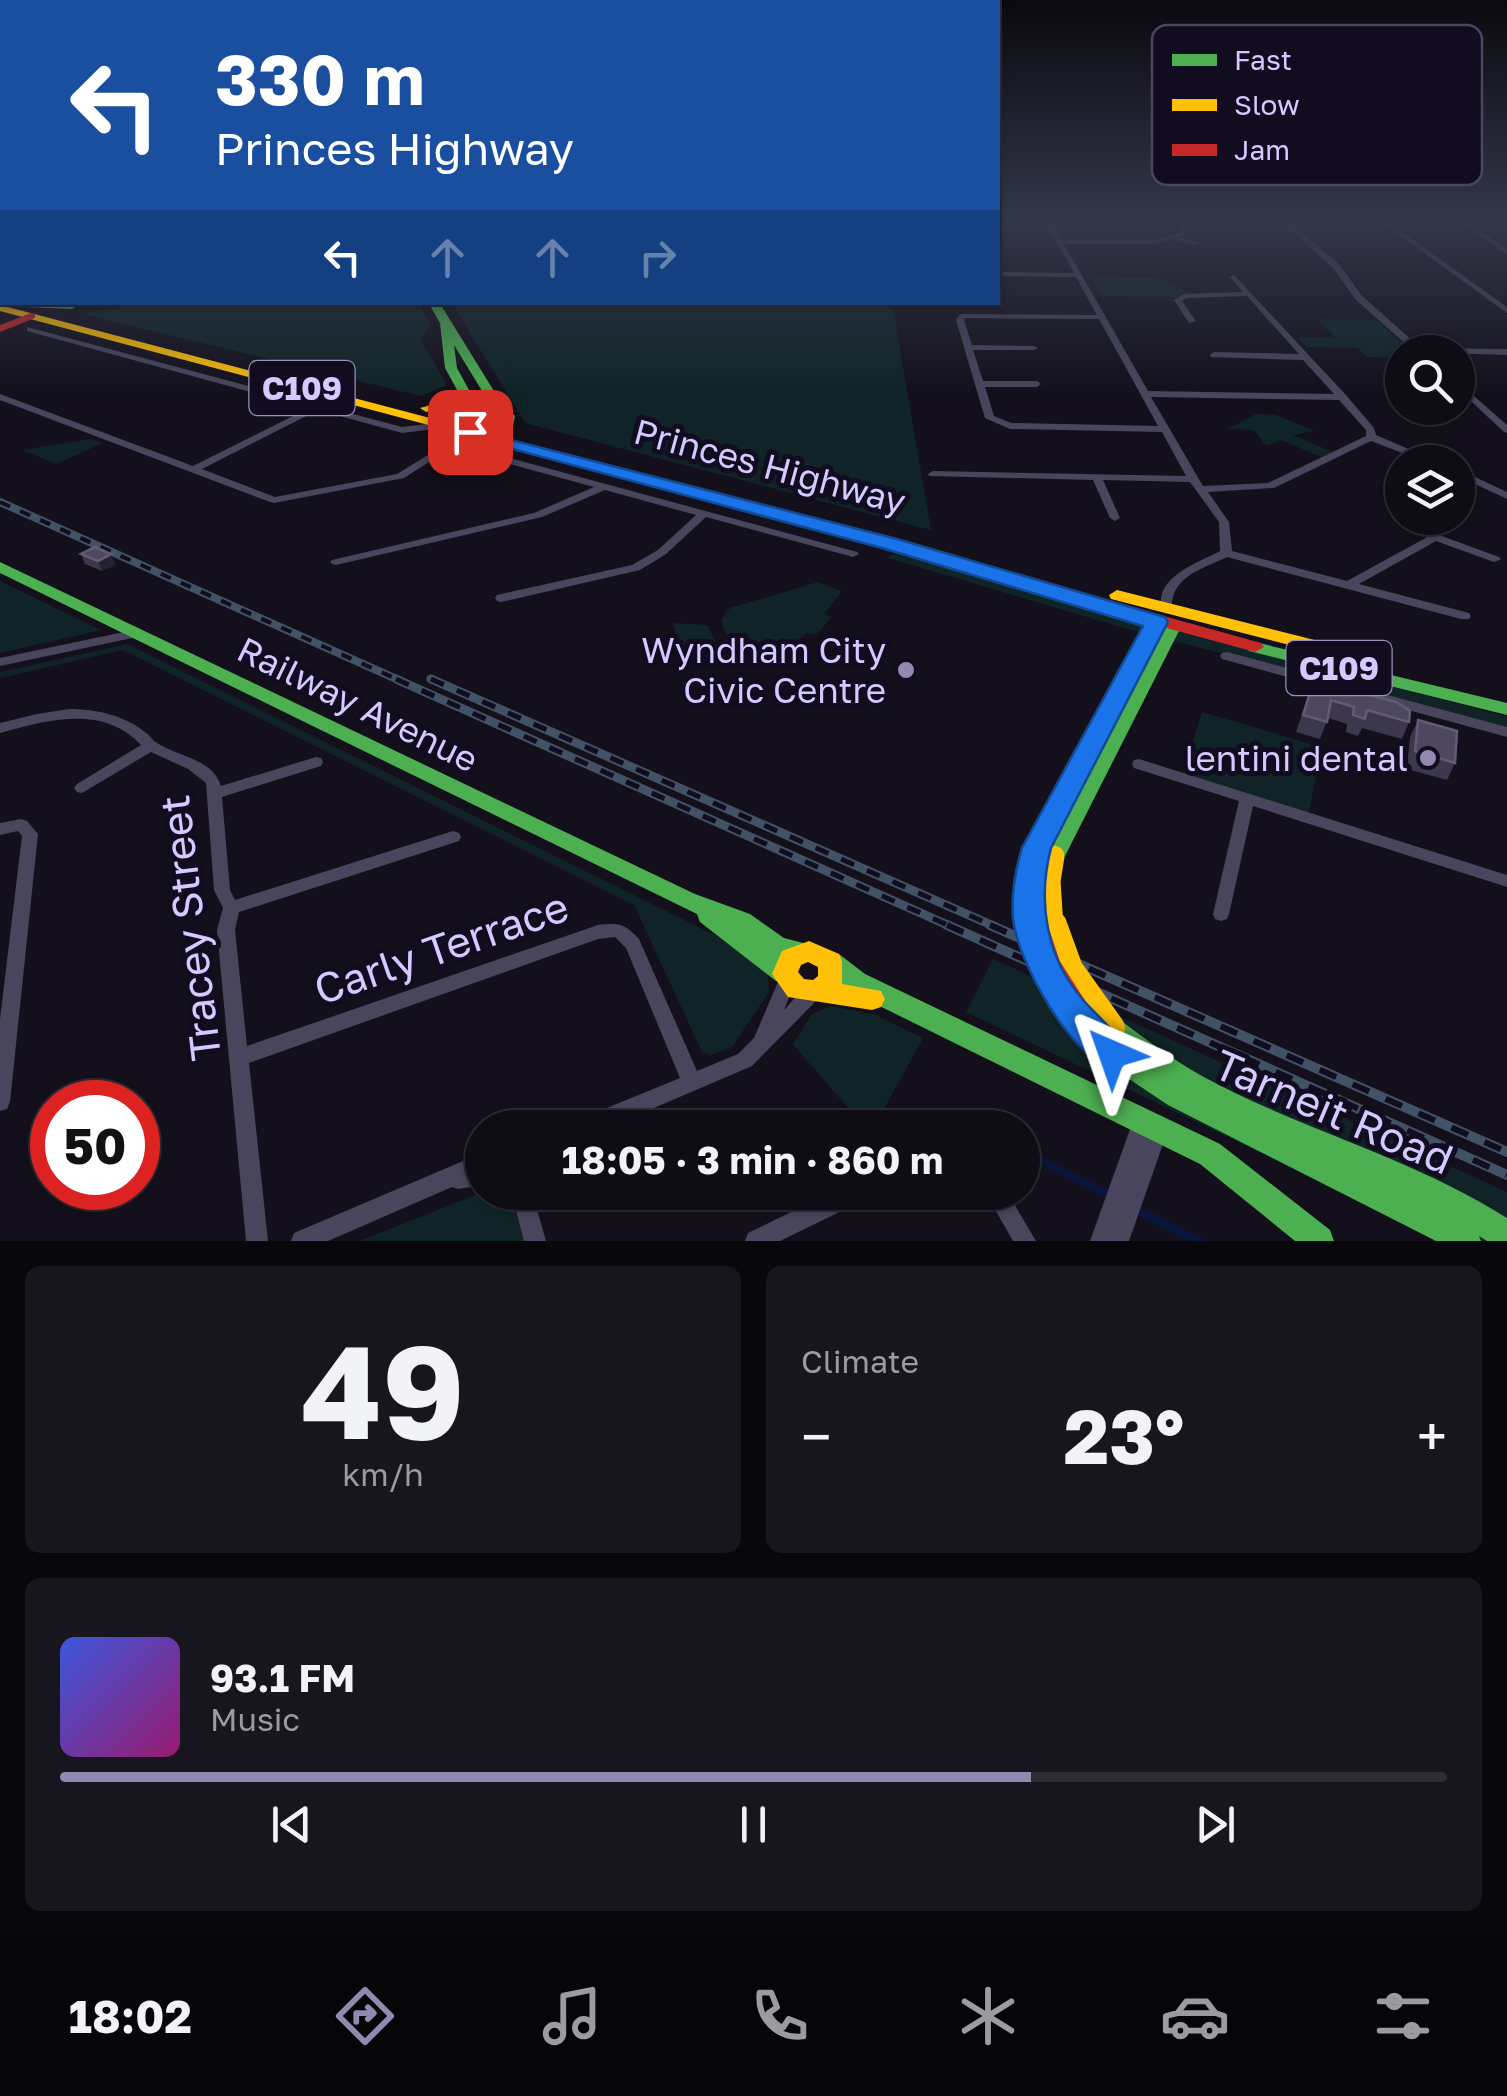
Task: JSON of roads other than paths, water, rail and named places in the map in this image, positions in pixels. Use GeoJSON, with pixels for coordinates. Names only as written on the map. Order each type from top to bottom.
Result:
{"type":"FeatureCollection","features":[{"type":"Feature","properties":{"kind":"main road"},"geometry":{"type":"LineString","coordinates":[[435,305],[508,416],[507,428]]}},
{"type":"Feature","properties":{"kind":"main road","name":"Princes Highway"},"geometry":{"type":"LineString","coordinates":[[25,313],[141,352],[462,434],[686,499],[720,494]]}},
{"type":"Feature","properties":{"kind":"main road","name":"Princes Highway"},"geometry":{"type":"LineString","coordinates":[[25,313],[426,408],[462,434],[507,428],[720,494],[893,538],[1165,619],[1507,709]]}},
{"type":"Feature","properties":{"kind":"main road"},"geometry":{"type":"LineString","coordinates":[[446,324],[451,368],[474,410],[462,434]]}},
{"type":"Feature","properties":{"kind":"main road"},"geometry":{"type":"LineString","coordinates":[[462,434],[494,410],[494,398]]}},
{"type":"Feature","properties":{"kind":"main road"},"geometry":{"type":"LineString","coordinates":[[426,408],[468,399]]}},
{"type":"Feature","properties":{"kind":"main road","name":"Railway Avenue"},"geometry":{"type":"LineString","coordinates":[[0,567],[688,901],[742,921],[777,946],[802,952]]}},
{"type":"Feature","properties":{"kind":"main road","name":"Princes Highway"},"geometry":{"type":"LineString","coordinates":[[1165,619],[1507,693]]}},
{"type":"Feature","properties":{"kind":"main road","name":"Tarneit Road"},"geometry":{"type":"LineString","coordinates":[[1165,619],[1046,852],[1027,900],[1034,941],[1052,983],[1088,1031],[1136,1074],[1192,1111],[1389,1197],[1466,1241]]}},
{"type":"Feature","properties":{"kind":"main road","name":"Tarneit Road"},"geometry":{"type":"LineString","coordinates":[[1046,852],[1052,936],[1080,992],[1111,1028],[1159,1068],[1206,1097],[1425,1184],[1462,1203],[1507,1236]]}},
{"type":"Feature","properties":{"kind":"main road","name":"Railway Avenue"},"geometry":{"type":"LineString","coordinates":[[688,901],[746,940],[786,977]]}},
{"type":"Feature","properties":{"kind":"main road"},"geometry":{"type":"LineString","coordinates":[[921,1012],[846,992],[798,989],[786,977],[790,958],[802,952],[817,952],[856,982],[921,1012],[1210,1154],[1318,1241]]}},
{"type":"Feature","properties":{"kind":"main road"},"geometry":{"type":"LineString","coordinates":[[817,991],[832,981],[830,961]]}},
{"type":"Feature","properties":{"kind":"street"},"geometry":{"type":"LineString","coordinates":[[1080,279],[1193,479],[1204,489],[1224,522],[1226,553]]}},
{"type":"Feature","properties":{"kind":"street"},"geometry":{"type":"LineString","coordinates":[[1236,279],[1343,397],[1370,430],[1371,437]]}},
{"type":"Feature","properties":{"kind":"street"},"geometry":{"type":"LineString","coordinates":[[1345,279],[1359,298],[1402,335]]}},
{"type":"Feature","properties":{"kind":"street"},"geometry":{"type":"LineString","coordinates":[[1463,279],[1507,311]]}},
{"type":"Feature","properties":{"kind":"street"},"geometry":{"type":"LineString","coordinates":[[1192,322],[1178,300],[1184,296],[1249,294]]}},
{"type":"Feature","properties":{"kind":"street"},"geometry":{"type":"LineString","coordinates":[[25,313],[317,407],[410,431],[462,434],[606,486],[686,499],[707,514],[853,554]]}},
{"type":"Feature","properties":{"kind":"street"},"geometry":{"type":"LineString","coordinates":[[1102,318],[964,316],[960,320],[995,424],[1166,429]]}},
{"type":"Feature","properties":{"kind":"street"},"geometry":{"type":"LineString","coordinates":[[970,347],[1034,348]]}},
{"type":"Feature","properties":{"kind":"street"},"geometry":{"type":"LineString","coordinates":[[1475,352],[1507,352]]}},
{"type":"Feature","properties":{"kind":"street"},"geometry":{"type":"LineString","coordinates":[[1214,355],[1305,356]]}},
{"type":"Feature","properties":{"kind":"street"},"geometry":{"type":"LineString","coordinates":[[981,384],[1037,384]]}},
{"type":"Feature","properties":{"kind":"street"},"geometry":{"type":"LineString","coordinates":[[1147,394],[1343,397]]}},
{"type":"Feature","properties":{"kind":"street"},"geometry":{"type":"LineString","coordinates":[[0,396],[274,500],[400,476],[462,434]]}},
{"type":"Feature","properties":{"kind":"street"},"geometry":{"type":"LineString","coordinates":[[1251,396],[1260,408]]}},
{"type":"Feature","properties":{"kind":"street"},"geometry":{"type":"LineString","coordinates":[[1475,401],[1507,430]]}},
{"type":"Feature","properties":{"kind":"street"},"geometry":{"type":"LineString","coordinates":[[193,470],[317,407]]}},
{"type":"Feature","properties":{"kind":"street"},"geometry":{"type":"LineString","coordinates":[[1204,489],[1270,486],[1371,437],[1391,445]]}},
{"type":"Feature","properties":{"kind":"street"},"geometry":{"type":"LineString","coordinates":[[933,474],[1193,479]]}},
{"type":"Feature","properties":{"kind":"street"},"geometry":{"type":"LineString","coordinates":[[1097,478],[1115,518]]}},
{"type":"Feature","properties":{"kind":"street"},"geometry":{"type":"LineString","coordinates":[[1475,480],[1507,496]]}},
{"type":"Feature","properties":{"kind":"street"},"geometry":{"type":"LineString","coordinates":[[336,562],[538,516],[606,486]]}},
{"type":"Feature","properties":{"kind":"street","name":"Princes Highway"},"geometry":{"type":"LineString","coordinates":[[502,598],[636,568],[662,552],[707,514],[720,494]]}},
{"type":"Feature","properties":{"kind":"street"},"geometry":{"type":"LineString","coordinates":[[1347,586],[1436,537],[1495,559]]}},
{"type":"Feature","properties":{"kind":"street"},"geometry":{"type":"LineString","coordinates":[[1165,619],[1164,600],[1170,584],[1226,553],[1465,616]]}},
{"type":"Feature","properties":{"kind":"street"},"geometry":{"type":"LineString","coordinates":[[0,662],[132,631]]}},
{"type":"Feature","properties":{"kind":"street"},"geometry":{"type":"LineString","coordinates":[[1226,656],[1507,732]]}},
{"type":"Feature","properties":{"kind":"street","name":"Tracey Street"},"geometry":{"type":"LineString","coordinates":[[0,728],[85,710],[138,733],[150,746],[172,753],[207,774],[216,793],[222,890],[231,908],[226,930],[257,1241]]}},
{"type":"Feature","properties":{"kind":"street"},"geometry":{"type":"LineString","coordinates":[[82,788],[150,746]]}},
{"type":"Feature","properties":{"kind":"street"},"geometry":{"type":"LineString","coordinates":[[216,793],[316,762]]}},
{"type":"Feature","properties":{"kind":"street"},"geometry":{"type":"LineString","coordinates":[[1139,764],[1507,881]]}},
{"type":"Feature","properties":{"kind":"street"},"geometry":{"type":"LineString","coordinates":[[1221,914],[1247,799]]}},
{"type":"Feature","properties":{"kind":"street"},"geometry":{"type":"LineString","coordinates":[[0,829],[20,825],[30,834],[9,955],[0,1102]]}},
{"type":"Feature","properties":{"kind":"street"},"geometry":{"type":"LineString","coordinates":[[231,908],[454,837]]}},
{"type":"Feature","properties":{"kind":"street","name":"Carly Terrace"},"geometry":{"type":"LineString","coordinates":[[240,1056],[598,932],[620,930],[633,944],[692,1083]]}},
{"type":"Feature","properties":{"kind":"street"},"geometry":{"type":"LineString","coordinates":[[758,1048],[786,977]]}},
{"type":"Feature","properties":{"kind":"street"},"geometry":{"type":"LineString","coordinates":[[626,1110],[738,1064],[817,991]]}},
{"type":"Feature","properties":{"kind":"street"},"geometry":{"type":"LineString","coordinates":[[1101,1241],[1151,1124]]}},
{"type":"Feature","properties":{"kind":"street"},"geometry":{"type":"LineString","coordinates":[[1118,1241],[1151,1124]]}},
{"type":"Feature","properties":{"kind":"street"},"geometry":{"type":"LineString","coordinates":[[302,1241],[465,1172]]}},
{"type":"Feature","properties":{"kind":"street"},"geometry":{"type":"LineString","coordinates":[[450,1180],[465,1178]]}},
{"type":"Feature","properties":{"kind":"street"},"geometry":{"type":"LineString","coordinates":[[526,1210],[535,1241]]}},
{"type":"Feature","properties":{"kind":"street"},"geometry":{"type":"LineString","coordinates":[[756,1241],[819,1210]]}},
{"type":"Feature","properties":{"kind":"street"},"geometry":{"type":"LineString","coordinates":[[1006,1210],[1024,1241]]}},
{"type":"Feature","properties":{"kind":"water"},"geometry":{"type":"Polygon","coordinates":[[[1040,1155],[1208,1241],[1187,1241],[1040,1164],[1040,1155]]]}},
{"type":"Feature","properties":{"kind":"railway"},"geometry":{"type":"LineString","coordinates":[[0,502],[401,681]]}},
{"type":"Feature","properties":{"kind":"railway"},"geometry":{"type":"LineString","coordinates":[[396,679],[952,927]]}},
{"type":"Feature","properties":{"kind":"railway"},"geometry":{"type":"LineString","coordinates":[[436,681],[431,679],[996,927]]}},
{"type":"Feature","properties":{"kind":"railway"},"geometry":{"type":"LineString","coordinates":[[947,925],[1507,1175]]}},
{"type":"Feature","properties":{"kind":"railway"},"geometry":{"type":"LineString","coordinates":[[990,925],[1507,1152]]}},
{"type":"Feature","properties":{"kind":"place","name":"Wyndham City Civic Centre"},"geometry":{"type":"Point","coordinates":[906,670]}},
{"type":"Feature","properties":{"kind":"place","name":"lentini dental"},"geometry":{"type":"Point","coordinates":[1428,758]}}]}
